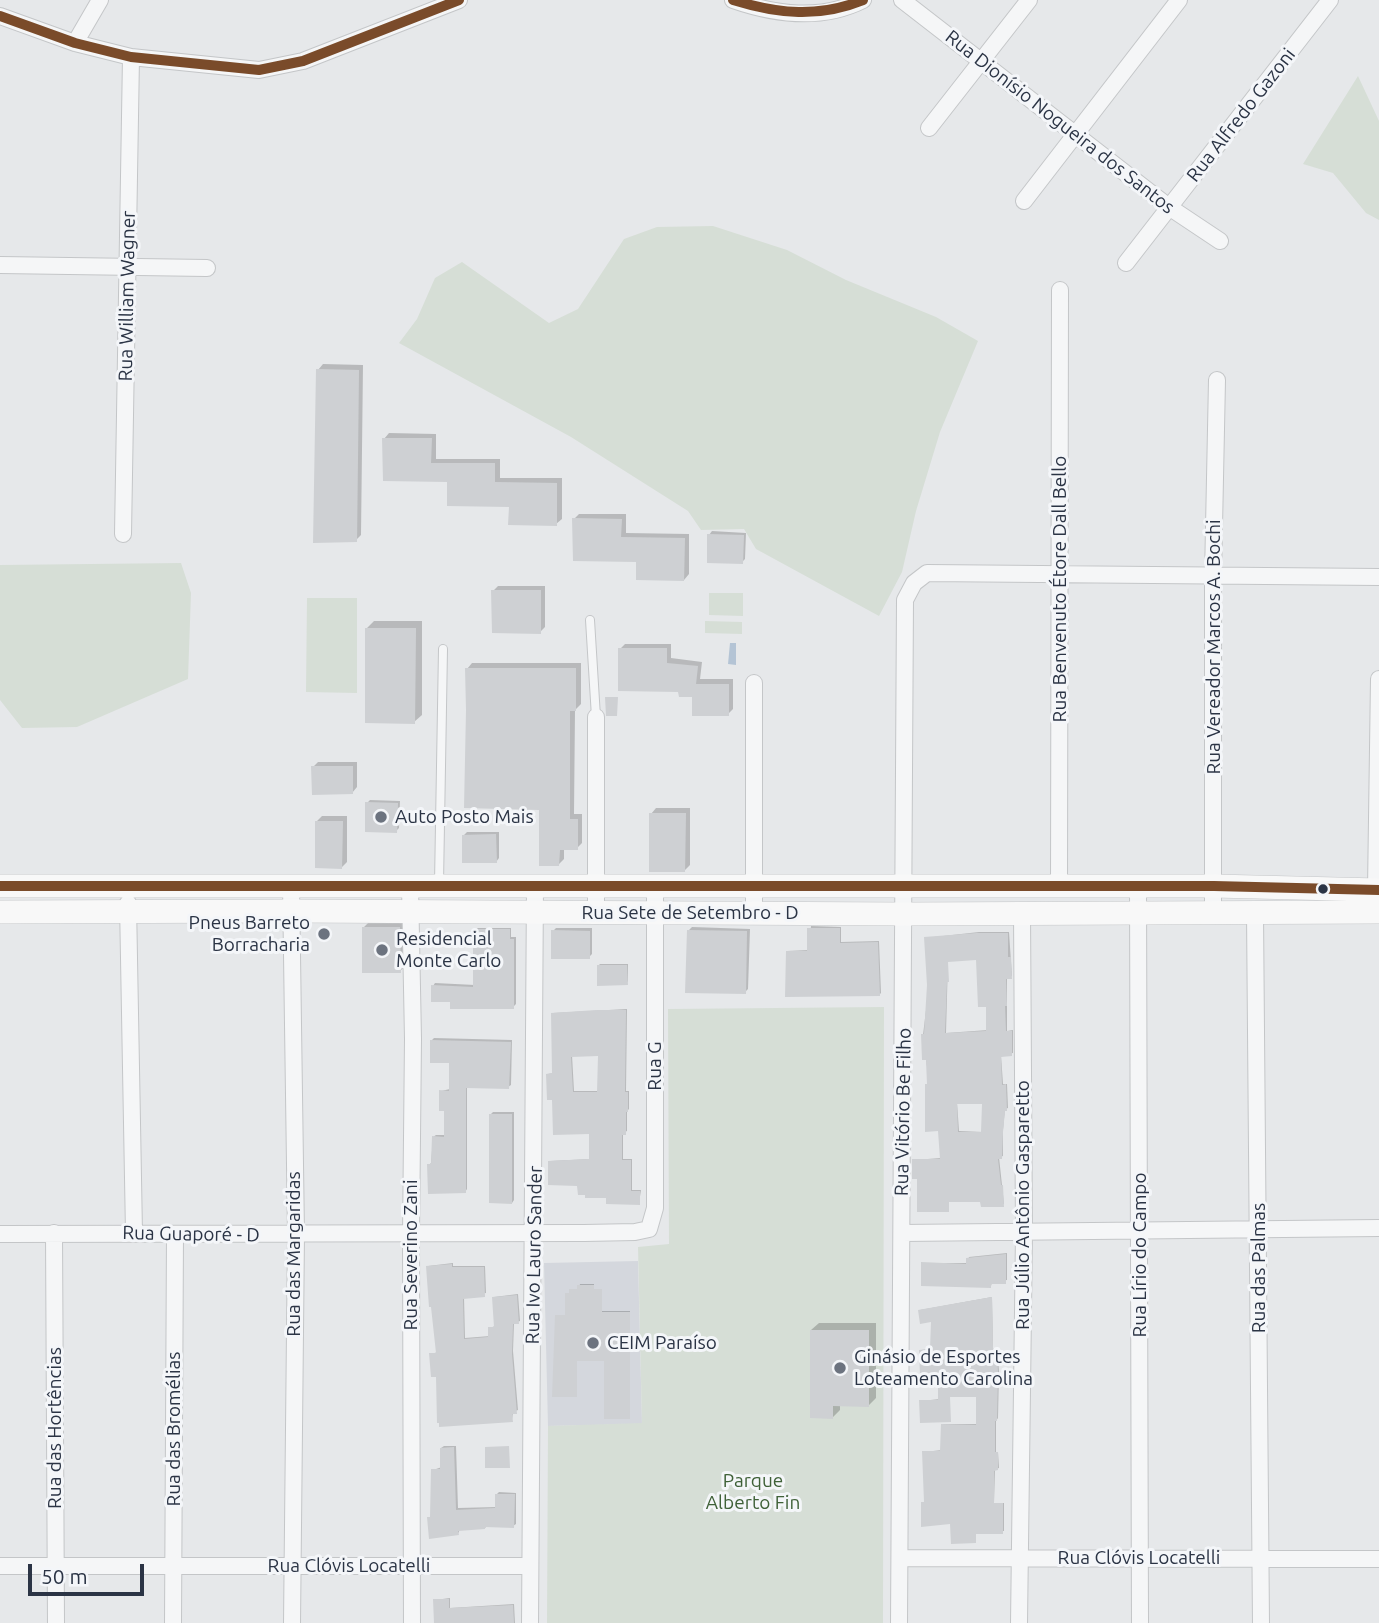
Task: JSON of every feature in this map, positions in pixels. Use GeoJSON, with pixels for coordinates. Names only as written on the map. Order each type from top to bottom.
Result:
{"type":"FeatureCollection","features":[{"type":"Feature","properties":{"kind":"street"},"geometry":{"type":"LineString","coordinates":[[75,43],[100,0]]}},
{"type":"Feature","properties":{"kind":"street"},"geometry":{"type":"LineString","coordinates":[[0,16],[75,43],[131,57],[259,71],[303,61],[459,0]]}},
{"type":"Feature","properties":{"kind":"street"},"geometry":{"type":"LineString","coordinates":[[733,0],[772,11],[801,15],[827,13],[863,0]]}},
{"type":"Feature","properties":{"kind":"street","name":"Rua Dionísio Nogueira dos Santos"},"geometry":{"type":"LineString","coordinates":[[902,0],[1169,207],[1220,241]]}},
{"type":"Feature","properties":{"kind":"street"},"geometry":{"type":"LineString","coordinates":[[929,128],[1029,0]]}},
{"type":"Feature","properties":{"kind":"street"},"geometry":{"type":"LineString","coordinates":[[1024,201],[1179,0]]}},
{"type":"Feature","properties":{"kind":"street","name":"Rua Alfredo Gazoni"},"geometry":{"type":"LineString","coordinates":[[1126,263],[1330,0]]}},
{"type":"Feature","properties":{"kind":"street","name":"Rua William Wagner"},"geometry":{"type":"LineString","coordinates":[[123,534],[131,57]]}},
{"type":"Feature","properties":{"kind":"street"},"geometry":{"type":"LineString","coordinates":[[0,265],[207,268]]}},
{"type":"Feature","properties":{"kind":"street","name":"Rua Benvenuto Étore Dall Bello"},"geometry":{"type":"LineString","coordinates":[[1059,888],[1060,290]]}},
{"type":"Feature","properties":{"kind":"street","name":"Rua Vereador Marcos A. Bochi"},"geometry":{"type":"LineString","coordinates":[[1213,914],[1213,576],[1217,380]]}},
{"type":"Feature","properties":{"kind":"street","name":"Rua Vitório Be Filho"},"geometry":{"type":"LineString","coordinates":[[899,1623],[905,600],[914,583],[927,573],[1060,573]]}},
{"type":"Feature","properties":{"kind":"street"},"geometry":{"type":"LineString","coordinates":[[1060,573],[1379,577]]}},
{"type":"Feature","properties":{"kind":"street"},"geometry":{"type":"LineString","coordinates":[[1378,897],[1379,679]]}},
{"type":"Feature","properties":{"kind":"street"},"geometry":{"type":"LineString","coordinates":[[754,683],[754,913]]}},
{"type":"Feature","properties":{"kind":"street"},"geometry":{"type":"LineString","coordinates":[[596,717],[596,912]]}},
{"type":"Feature","properties":{"kind":"street","name":"Rua das Margaridas"},"geometry":{"type":"LineString","coordinates":[[290,885],[296,1234],[292,1623]]}},
{"type":"Feature","properties":{"kind":"street","name":"Rua Sete de Setembro - D"},"geometry":{"type":"LineString","coordinates":[[0,886],[1214,887],[1323,900]]}},
{"type":"Feature","properties":{"kind":"street"},"geometry":{"type":"LineString","coordinates":[[129,886],[127,913],[134,1233]]}},
{"type":"Feature","properties":{"kind":"street","name":"Rua Severino Zani"},"geometry":{"type":"LineString","coordinates":[[410,886],[413,1039],[412,1623]]}},
{"type":"Feature","properties":{"kind":"street","name":"Rua Ivo Lauro Sander"},"geometry":{"type":"LineString","coordinates":[[530,1623],[535,886]]}},
{"type":"Feature","properties":{"kind":"street"},"geometry":{"type":"LineString","coordinates":[[799,886],[802,913]]}},
{"type":"Feature","properties":{"kind":"street","name":"Rua G"},"geometry":{"type":"LineString","coordinates":[[635,1232],[649,1229],[655,1208],[655,887]]}},
{"type":"Feature","properties":{"kind":"street","name":"Rua Lírio do Campo"},"geometry":{"type":"LineString","coordinates":[[1138,887],[1140,1623]]}},
{"type":"Feature","properties":{"kind":"street","name":"Rua Sete de Setembro - D"},"geometry":{"type":"LineString","coordinates":[[0,912],[1213,914],[1255,913],[1323,900],[1378,897]]}},
{"type":"Feature","properties":{"kind":"street","name":"Rua Júlio Antônio Gasparetto"},"geometry":{"type":"LineString","coordinates":[[1019,1623],[1024,1233],[1022,913]]}},
{"type":"Feature","properties":{"kind":"street","name":"Rua das Palmas"},"geometry":{"type":"LineString","coordinates":[[1255,913],[1261,1623]]}},
{"type":"Feature","properties":{"kind":"street"},"geometry":{"type":"LineString","coordinates":[[902,1233],[1379,1228]]}},
{"type":"Feature","properties":{"kind":"street","name":"Rua Guaporé - D"},"geometry":{"type":"LineString","coordinates":[[0,1234],[411,1235],[635,1232]]}},
{"type":"Feature","properties":{"kind":"street","name":"Rua das Hortências"},"geometry":{"type":"LineString","coordinates":[[54,1233],[55,1623]]}},
{"type":"Feature","properties":{"kind":"street","name":"Rua das Bromélias"},"geometry":{"type":"LineString","coordinates":[[173,1623],[175,1235]]}},
{"type":"Feature","properties":{"kind":"street","name":"Rua Clóvis Locatelli"},"geometry":{"type":"LineString","coordinates":[[900,1558],[1379,1559]]}},
{"type":"Feature","properties":{"kind":"street","name":"Rua Clóvis Locatelli"},"geometry":{"type":"LineString","coordinates":[[0,1566],[530,1566]]}},
{"type":"Feature","properties":{"kind":"lane"},"geometry":{"type":"LineString","coordinates":[[590,620],[596,717]]}},
{"type":"Feature","properties":{"kind":"lane"},"geometry":{"type":"LineString","coordinates":[[439,886],[443,649]]}},
{"type":"Feature","properties":{"kind":"shaded area","name":"CEIM Paraíso"},"geometry":{"type":"Polygon","coordinates":[[[638,1261],[642,1424],[548,1426],[544,1263],[638,1261]]]}},
{"type":"Feature","properties":{"kind":"green space"},"geometry":{"type":"Polygon","coordinates":[[[1358,76],[1379,121],[1379,220],[1366,213],[1333,173],[1303,164],[1358,76]]]}},
{"type":"Feature","properties":{"kind":"green space"},"geometry":{"type":"Polygon","coordinates":[[[713,226],[787,250],[846,280],[936,317],[978,341],[940,432],[916,511],[902,572],[879,616],[756,549],[744,529],[701,530],[688,511],[571,437],[399,343],[417,319],[435,278],[462,262],[549,323],[578,309],[624,239],[657,227],[713,226]]]}},
{"type":"Feature","properties":{"kind":"green space"},"geometry":{"type":"Polygon","coordinates":[[[181,563],[191,593],[188,679],[77,727],[22,728],[0,700],[0,565],[181,563]]]}},
{"type":"Feature","properties":{"kind":"green space"},"geometry":{"type":"Polygon","coordinates":[[[709,593],[743,593],[743,616],[709,615],[709,593]]]}},
{"type":"Feature","properties":{"kind":"green space"},"geometry":{"type":"Polygon","coordinates":[[[307,598],[357,598],[357,693],[306,692],[307,598]]]}},
{"type":"Feature","properties":{"kind":"green space"},"geometry":{"type":"Polygon","coordinates":[[[705,621],[742,622],[742,634],[705,633],[705,621]]]}},
{"type":"Feature","properties":{"kind":"green space","name":"Parque Alberto Fin"},"geometry":{"type":"Polygon","coordinates":[[[884,1007],[883,1623],[547,1623],[548,1426],[642,1423],[638,1247],[669,1244],[668,1009],[884,1007]]]}},
{"type":"Feature","properties":{"kind":"water"},"geometry":{"type":"Polygon","coordinates":[[[730,643],[736,643],[736,665],[728,664],[730,643]]]}},
{"type":"Feature","properties":{"kind":"building"},"geometry":{"type":"Polygon","coordinates":[[[316,369],[359,370],[357,542],[313,543],[316,369]]]}},
{"type":"Feature","properties":{"kind":"building"},"geometry":{"type":"Polygon","coordinates":[[[382,438],[432,438],[431,463],[495,463],[495,482],[557,483],[557,526],[508,525],[509,507],[447,506],[447,482],[383,481],[382,438]]]}},
{"type":"Feature","properties":{"kind":"building"},"geometry":{"type":"Polygon","coordinates":[[[572,518],[622,519],[621,537],[685,538],[684,581],[636,580],[636,562],[573,561],[572,518]]]}},
{"type":"Feature","properties":{"kind":"building"},"geometry":{"type":"Polygon","coordinates":[[[707,534],[744,535],[743,564],[707,563],[707,534]]]}},
{"type":"Feature","properties":{"kind":"building"},"geometry":{"type":"Polygon","coordinates":[[[491,590],[541,590],[541,634],[492,633],[491,590]]]}},
{"type":"Feature","properties":{"kind":"building"},"geometry":{"type":"Polygon","coordinates":[[[365,628],[416,628],[415,724],[365,723],[365,628]]]}},
{"type":"Feature","properties":{"kind":"building"},"geometry":{"type":"Polygon","coordinates":[[[618,648],[667,648],[667,663],[698,666],[696,684],[729,684],[729,716],[692,716],[692,697],[679,697],[678,692],[618,691],[618,648]]]}},
{"type":"Feature","properties":{"kind":"building"},"geometry":{"type":"Polygon","coordinates":[[[465,668],[576,668],[576,711],[570,711],[570,819],[578,819],[578,850],[560,850],[559,866],[539,866],[539,810],[464,808],[465,668]]]}},
{"type":"Feature","properties":{"kind":"building"},"geometry":{"type":"Polygon","coordinates":[[[605,697],[618,697],[617,716],[606,716],[605,697]]]}},
{"type":"Feature","properties":{"kind":"building"},"geometry":{"type":"Polygon","coordinates":[[[311,766],[353,766],[353,794],[312,795],[311,766]]]}},
{"type":"Feature","properties":{"kind":"building","name":"Auto Posto Mais"},"geometry":{"type":"Polygon","coordinates":[[[365,802],[398,803],[397,833],[365,832],[365,802]]]}},
{"type":"Feature","properties":{"kind":"building"},"geometry":{"type":"Polygon","coordinates":[[[649,813],[686,813],[685,872],[649,872],[649,813]]]}},
{"type":"Feature","properties":{"kind":"building"},"geometry":{"type":"Polygon","coordinates":[[[315,821],[343,821],[342,869],[315,868],[315,821]]]}},
{"type":"Feature","properties":{"kind":"building"},"geometry":{"type":"Polygon","coordinates":[[[496,834],[497,863],[462,863],[462,835],[496,834]]]}},
{"type":"Feature","properties":{"kind":"building","name":"Residencial Monte Carlo"},"geometry":{"type":"Polygon","coordinates":[[[362,927],[400,927],[401,973],[362,973],[362,927]]]}},
{"type":"Feature","properties":{"kind":"building"},"geometry":{"type":"Polygon","coordinates":[[[807,928],[840,928],[840,943],[878,942],[880,996],[785,997],[786,951],[807,951],[807,928]]]}},
{"type":"Feature","properties":{"kind":"building"},"geometry":{"type":"Polygon","coordinates":[[[473,929],[510,929],[510,939],[514,939],[514,1009],[450,1009],[450,1002],[431,1002],[431,985],[473,987],[473,929]]]}},
{"type":"Feature","properties":{"kind":"building"},"geometry":{"type":"Polygon","coordinates":[[[551,930],[590,931],[590,959],[551,959],[551,930]]]}},
{"type":"Feature","properties":{"kind":"building"},"geometry":{"type":"Polygon","coordinates":[[[687,930],[747,931],[746,994],[685,993],[687,930]]]}},
{"type":"Feature","properties":{"kind":"building"},"geometry":{"type":"Polygon","coordinates":[[[1008,933],[1012,979],[1006,979],[1005,1006],[1006,1031],[1012,1031],[1012,1056],[1001,1057],[1007,1111],[1002,1159],[998,1159],[1004,1207],[981,1207],[980,1202],[949,1202],[949,1212],[917,1212],[917,1179],[912,1179],[912,1159],[940,1159],[938,1131],[925,1132],[927,1084],[926,1060],[922,1060],[921,1034],[924,1034],[927,985],[924,937],[1008,933]],[[976,960],[948,962],[945,1033],[986,1031],[986,1007],[978,1007],[976,960]],[[957,1104],[958,1132],[981,1132],[982,1104],[957,1104]]]}},
{"type":"Feature","properties":{"kind":"building"},"geometry":{"type":"Polygon","coordinates":[[[597,965],[627,965],[628,985],[597,986],[597,965]]]}},
{"type":"Feature","properties":{"kind":"building"},"geometry":{"type":"Polygon","coordinates":[[[626,1010],[625,1092],[628,1092],[628,1112],[626,1135],[622,1135],[622,1160],[631,1160],[631,1191],[640,1191],[640,1205],[606,1204],[606,1198],[585,1198],[585,1195],[578,1195],[577,1186],[548,1185],[548,1161],[589,1159],[589,1134],[553,1135],[552,1100],[547,1100],[546,1074],[552,1073],[551,1013],[626,1010]],[[598,1056],[571,1057],[573,1092],[597,1092],[598,1056]]]}},
{"type":"Feature","properties":{"kind":"building"},"geometry":{"type":"Polygon","coordinates":[[[430,1040],[511,1042],[509,1089],[466,1088],[466,1193],[428,1194],[427,1164],[431,1164],[432,1136],[444,1137],[444,1111],[439,1111],[439,1090],[449,1091],[449,1063],[430,1063],[430,1040]]]}},
{"type":"Feature","properties":{"kind":"building"},"geometry":{"type":"Polygon","coordinates":[[[489,1114],[512,1114],[512,1204],[489,1203],[489,1114]]]}},
{"type":"Feature","properties":{"kind":"building"},"geometry":{"type":"Polygon","coordinates":[[[1006,1254],[1006,1284],[991,1284],[991,1288],[921,1286],[921,1262],[966,1264],[966,1258],[1006,1254]]]}},
{"type":"Feature","properties":{"kind":"building"},"geometry":{"type":"Polygon","coordinates":[[[452,1264],[452,1267],[484,1267],[485,1297],[463,1299],[464,1339],[488,1337],[488,1327],[494,1327],[492,1297],[517,1295],[519,1324],[513,1324],[512,1354],[517,1414],[512,1414],[513,1422],[439,1427],[437,1423],[436,1377],[431,1377],[429,1353],[436,1353],[426,1266],[452,1264]]]}},
{"type":"Feature","properties":{"kind":"building"},"geometry":{"type":"Polygon","coordinates":[[[577,1285],[594,1285],[594,1289],[602,1289],[602,1312],[630,1312],[630,1419],[604,1419],[604,1361],[577,1361],[577,1397],[552,1397],[555,1315],[565,1315],[565,1293],[569,1293],[569,1289],[577,1289],[577,1285]]]}},
{"type":"Feature","properties":{"kind":"building"},"geometry":{"type":"Polygon","coordinates":[[[992,1297],[993,1348],[997,1348],[998,1373],[995,1452],[998,1452],[998,1470],[994,1471],[994,1503],[1003,1503],[1003,1534],[976,1534],[976,1543],[951,1544],[950,1524],[921,1527],[921,1502],[924,1502],[922,1451],[940,1451],[941,1424],[976,1425],[976,1397],[950,1397],[951,1422],[920,1423],[919,1400],[938,1400],[938,1375],[920,1375],[919,1350],[930,1349],[931,1322],[920,1324],[918,1310],[992,1297]]]}},
{"type":"Feature","properties":{"kind":"building","name":"Ginásio de Esportes Loteamento Carolina"},"geometry":{"type":"Polygon","coordinates":[[[810,1330],[869,1330],[869,1407],[833,1406],[833,1419],[810,1418],[810,1330]]]}},
{"type":"Feature","properties":{"kind":"building"},"geometry":{"type":"Polygon","coordinates":[[[509,1446],[510,1468],[485,1468],[485,1447],[509,1446]]]}},
{"type":"Feature","properties":{"kind":"building"},"geometry":{"type":"Polygon","coordinates":[[[454,1447],[456,1510],[495,1508],[495,1494],[515,1494],[514,1528],[485,1527],[458,1531],[459,1535],[429,1539],[427,1517],[430,1517],[431,1469],[440,1469],[440,1448],[454,1447]]]}},
{"type":"Feature","properties":{"kind":"building"},"geometry":{"type":"Polygon","coordinates":[[[433,1599],[449,1599],[449,1608],[513,1605],[514,1623],[434,1623],[433,1599]]]}},
{"type":"Feature","properties":{"kind":"transit line"},"geometry":{"type":"LineString","coordinates":[[0,16],[75,43],[131,57],[259,70],[303,61],[459,0]]}},
{"type":"Feature","properties":{"kind":"transit line"},"geometry":{"type":"LineString","coordinates":[[733,0],[798,12],[830,10],[863,0]]}},
{"type":"Feature","properties":{"kind":"transit line"},"geometry":{"type":"LineString","coordinates":[[0,886],[1214,886],[1379,890]]}},
{"type":"Feature","properties":{"kind":"place","name":"Auto Posto Mais"},"geometry":{"type":"Point","coordinates":[381,817]}},
{"type":"Feature","properties":{"kind":"place","name":"Pneus Barreto Borracharia"},"geometry":{"type":"Point","coordinates":[324,934]}},
{"type":"Feature","properties":{"kind":"place","name":"Residencial Monte Carlo"},"geometry":{"type":"Point","coordinates":[382,950]}},
{"type":"Feature","properties":{"kind":"place","name":"CEIM Paraíso"},"geometry":{"type":"Point","coordinates":[593,1343]}},
{"type":"Feature","properties":{"kind":"place","name":"Ginásio de Esportes Loteamento Carolina"},"geometry":{"type":"Point","coordinates":[840,1368]}}]}
